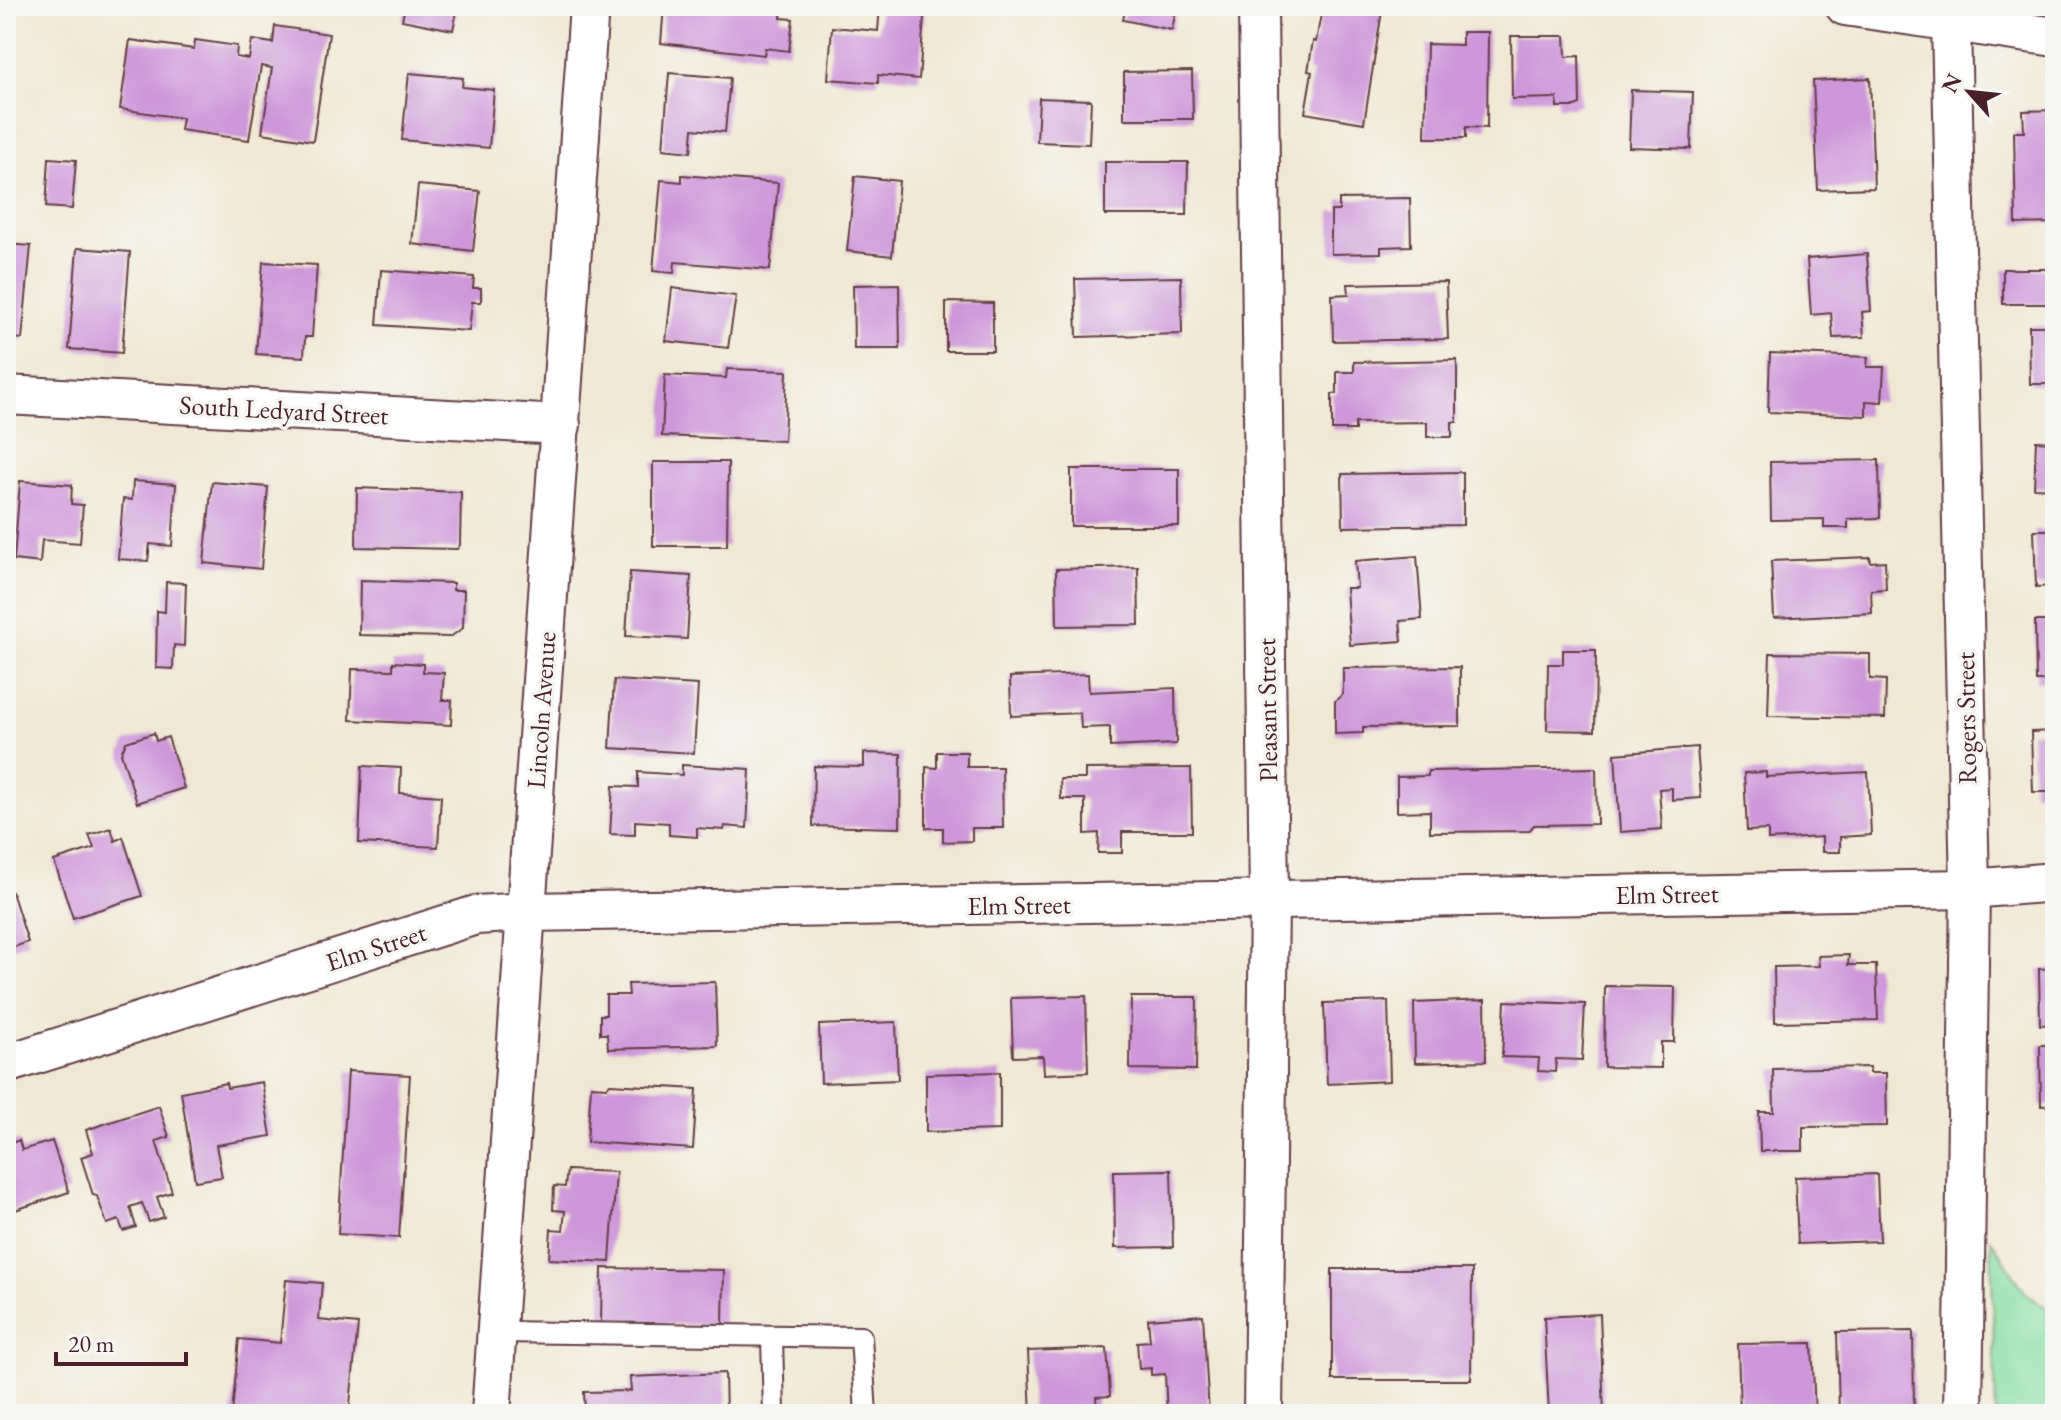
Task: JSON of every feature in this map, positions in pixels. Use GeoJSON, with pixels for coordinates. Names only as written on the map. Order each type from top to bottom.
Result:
{"type":"FeatureCollection","features":[{"type":"Feature","properties":{"kind":"street","name":"Lincoln Avenue"},"geometry":{"type":"LineString","coordinates":[[491,1414],[589,6]]}},
{"type":"Feature","properties":{"kind":"street","name":"Pleasant Street"},"geometry":{"type":"LineString","coordinates":[[1258,6],[1269,901],[1263,1414]]}},
{"type":"Feature","properties":{"kind":"street"},"geometry":{"type":"LineString","coordinates":[[1845,6],[2055,37]]}},
{"type":"Feature","properties":{"kind":"street","name":"Rogers Street"},"geometry":{"type":"LineString","coordinates":[[1951,22],[1970,889],[1963,1414]]}},
{"type":"Feature","properties":{"kind":"street","name":"South Ledyard Street"},"geometry":{"type":"LineString","coordinates":[[6,395],[561,425]]}},
{"type":"Feature","properties":{"kind":"street","name":"Elm Street"},"geometry":{"type":"LineString","coordinates":[[6,1064],[476,915],[1970,889],[2055,882]]}},
{"type":"Feature","properties":{"kind":"lane"},"geometry":{"type":"LineString","coordinates":[[496,1332],[861,1337],[866,1414]]}},
{"type":"Feature","properties":{"kind":"lane"},"geometry":{"type":"LineString","coordinates":[[772,1338],[774,1414]]}},
{"type":"Feature","properties":{"kind":"green space"},"geometry":{"type":"Polygon","coordinates":[[[1991,1239],[2026,1294],[2055,1313],[2055,1414],[1996,1414],[1991,1239]]]}},
{"type":"Feature","properties":{"kind":"building"},"geometry":{"type":"Polygon","coordinates":[[[405,6],[458,6],[453,30],[402,20],[405,6]]]}},
{"type":"Feature","properties":{"kind":"building"},"geometry":{"type":"Polygon","coordinates":[[[664,6],[782,6],[781,18],[793,19],[789,51],[765,48],[764,55],[661,43],[664,6]]]}},
{"type":"Feature","properties":{"kind":"building"},"geometry":{"type":"Polygon","coordinates":[[[880,6],[925,6],[919,79],[878,75],[878,83],[828,79],[832,27],[878,31],[880,6]]]}},
{"type":"Feature","properties":{"kind":"building"},"geometry":{"type":"Polygon","coordinates":[[[1126,6],[1177,6],[1172,30],[1123,20],[1126,6]]]}},
{"type":"Feature","properties":{"kind":"building"},"geometry":{"type":"Polygon","coordinates":[[[1325,6],[1382,11],[1364,123],[1305,113],[1312,72],[1308,71],[1313,41],[1316,42],[1325,6]]]}},
{"type":"Feature","properties":{"kind":"building"},"geometry":{"type":"Polygon","coordinates":[[[275,26],[329,34],[313,141],[262,133],[272,68],[261,66],[249,140],[180,130],[182,118],[120,109],[130,40],[194,49],[195,40],[237,46],[236,57],[249,59],[252,40],[273,43],[275,26]]]}},
{"type":"Feature","properties":{"kind":"building"},"geometry":{"type":"Polygon","coordinates":[[[1462,32],[1488,32],[1487,128],[1466,127],[1466,138],[1425,138],[1427,44],[1462,45],[1462,32]]]}},
{"type":"Feature","properties":{"kind":"building"},"geometry":{"type":"Polygon","coordinates":[[[1511,36],[1565,36],[1566,57],[1579,56],[1580,104],[1557,107],[1557,98],[1512,99],[1511,36]]]}},
{"type":"Feature","properties":{"kind":"building"},"geometry":{"type":"Polygon","coordinates":[[[1192,71],[1193,119],[1124,119],[1124,72],[1192,71]]]}},
{"type":"Feature","properties":{"kind":"building"},"geometry":{"type":"Polygon","coordinates":[[[409,73],[463,78],[462,87],[494,90],[489,148],[402,140],[409,73]]]}},
{"type":"Feature","properties":{"kind":"building"},"geometry":{"type":"Polygon","coordinates":[[[669,73],[730,78],[725,132],[693,129],[691,152],[663,149],[669,73]]]}},
{"type":"Feature","properties":{"kind":"building"},"geometry":{"type":"Polygon","coordinates":[[[1870,78],[1874,188],[1818,190],[1813,81],[1870,78]]]}},
{"type":"Feature","properties":{"kind":"building"},"geometry":{"type":"Polygon","coordinates":[[[1631,90],[1693,92],[1691,149],[1629,147],[1631,90]]]}},
{"type":"Feature","properties":{"kind":"building"},"geometry":{"type":"Polygon","coordinates":[[[1039,98],[1091,100],[1089,144],[1037,142],[1039,98]]]}},
{"type":"Feature","properties":{"kind":"building"},"geometry":{"type":"Polygon","coordinates":[[[2055,110],[2055,223],[2016,224],[2014,132],[2024,132],[2023,111],[2055,110]]]}},
{"type":"Feature","properties":{"kind":"building"},"geometry":{"type":"Polygon","coordinates":[[[49,158],[76,160],[72,209],[46,207],[49,158]]]}},
{"type":"Feature","properties":{"kind":"building"},"geometry":{"type":"Polygon","coordinates":[[[1105,162],[1188,162],[1187,215],[1105,215],[1105,162]]]}},
{"type":"Feature","properties":{"kind":"building"},"geometry":{"type":"Polygon","coordinates":[[[682,175],[778,183],[770,270],[675,262],[674,273],[653,271],[661,180],[682,182],[682,175]]]}},
{"type":"Feature","properties":{"kind":"building"},"geometry":{"type":"Polygon","coordinates":[[[855,176],[899,181],[892,256],[847,251],[855,176]]]}},
{"type":"Feature","properties":{"kind":"building"},"geometry":{"type":"Polygon","coordinates":[[[418,185],[480,191],[473,251],[412,244],[418,185]]]}},
{"type":"Feature","properties":{"kind":"building"},"geometry":{"type":"Polygon","coordinates":[[[1410,198],[1411,246],[1381,247],[1381,253],[1331,254],[1331,211],[1339,211],[1339,199],[1410,198]]]}},
{"type":"Feature","properties":{"kind":"building"},"geometry":{"type":"Polygon","coordinates":[[[6,244],[31,246],[22,339],[6,337],[6,244]]]}},
{"type":"Feature","properties":{"kind":"building"},"geometry":{"type":"Polygon","coordinates":[[[77,248],[130,252],[122,353],[69,349],[77,248]]]}},
{"type":"Feature","properties":{"kind":"building"},"geometry":{"type":"Polygon","coordinates":[[[1867,254],[1871,311],[1862,312],[1864,337],[1833,338],[1831,313],[1811,315],[1807,259],[1867,254]]]}},
{"type":"Feature","properties":{"kind":"building"},"geometry":{"type":"Polygon","coordinates":[[[263,262],[317,265],[312,337],[305,337],[304,357],[256,354],[263,262]]]}},
{"type":"Feature","properties":{"kind":"building"},"geometry":{"type":"Polygon","coordinates":[[[2003,269],[2055,269],[2055,304],[2003,304],[2003,269]]]}},
{"type":"Feature","properties":{"kind":"building"},"geometry":{"type":"Polygon","coordinates":[[[381,270],[474,277],[473,288],[481,288],[481,302],[472,302],[469,331],[377,325],[381,270]]]}},
{"type":"Feature","properties":{"kind":"building"},"geometry":{"type":"Polygon","coordinates":[[[1181,277],[1182,334],[1077,337],[1075,279],[1181,277]]]}},
{"type":"Feature","properties":{"kind":"building"},"geometry":{"type":"Polygon","coordinates":[[[1446,282],[1448,339],[1333,341],[1332,295],[1349,294],[1348,284],[1446,282]]]}},
{"type":"Feature","properties":{"kind":"building"},"geometry":{"type":"Polygon","coordinates":[[[899,284],[900,349],[854,349],[853,285],[899,284]]]}},
{"type":"Feature","properties":{"kind":"building"},"geometry":{"type":"Polygon","coordinates":[[[672,288],[736,296],[728,348],[666,341],[672,288]]]}},
{"type":"Feature","properties":{"kind":"building"},"geometry":{"type":"Polygon","coordinates":[[[946,302],[993,303],[993,351],[946,351],[946,302]]]}},
{"type":"Feature","properties":{"kind":"building"},"geometry":{"type":"Polygon","coordinates":[[[2029,326],[2055,326],[2055,384],[2030,384],[2029,326]]]}},
{"type":"Feature","properties":{"kind":"building"},"geometry":{"type":"Polygon","coordinates":[[[1770,353],[1868,357],[1867,367],[1884,367],[1882,402],[1866,401],[1866,416],[1768,412],[1770,353]]]}},
{"type":"Feature","properties":{"kind":"building"},"geometry":{"type":"Polygon","coordinates":[[[1457,360],[1457,422],[1452,422],[1452,437],[1427,437],[1427,422],[1355,423],[1355,430],[1332,430],[1332,394],[1337,394],[1337,372],[1354,372],[1354,362],[1457,360]]]}},
{"type":"Feature","properties":{"kind":"building"},"geometry":{"type":"Polygon","coordinates":[[[727,369],[787,371],[784,441],[662,436],[665,375],[726,378],[727,369]]]}},
{"type":"Feature","properties":{"kind":"building"},"geometry":{"type":"Polygon","coordinates":[[[2036,441],[2055,442],[2055,489],[2034,488],[2036,441]]]}},
{"type":"Feature","properties":{"kind":"building"},"geometry":{"type":"Polygon","coordinates":[[[1879,460],[1880,518],[1848,519],[1848,528],[1824,528],[1824,519],[1771,520],[1770,462],[1879,460]]]}},
{"type":"Feature","properties":{"kind":"building"},"geometry":{"type":"Polygon","coordinates":[[[653,462],[728,462],[727,546],[653,546],[653,462]]]}},
{"type":"Feature","properties":{"kind":"building"},"geometry":{"type":"Polygon","coordinates":[[[1071,469],[1179,469],[1179,526],[1071,526],[1071,469]]]}},
{"type":"Feature","properties":{"kind":"building"},"geometry":{"type":"Polygon","coordinates":[[[1463,472],[1463,525],[1343,527],[1342,474],[1463,472]]]}},
{"type":"Feature","properties":{"kind":"building"},"geometry":{"type":"Polygon","coordinates":[[[20,481],[72,485],[71,504],[83,505],[80,543],[42,540],[40,563],[14,560],[20,481]]]}},
{"type":"Feature","properties":{"kind":"building"},"geometry":{"type":"Polygon","coordinates":[[[133,481],[176,484],[172,546],[150,544],[148,561],[118,559],[123,499],[132,500],[133,481]]]}},
{"type":"Feature","properties":{"kind":"building"},"geometry":{"type":"Polygon","coordinates":[[[212,482],[268,487],[261,569],[204,563],[212,482]]]}},
{"type":"Feature","properties":{"kind":"building"},"geometry":{"type":"Polygon","coordinates":[[[357,488],[461,492],[460,545],[457,549],[356,547],[357,488]]]}},
{"type":"Feature","properties":{"kind":"building"},"geometry":{"type":"Polygon","coordinates":[[[2034,530],[2055,530],[2055,586],[2036,587],[2034,530]]]}},
{"type":"Feature","properties":{"kind":"building"},"geometry":{"type":"Polygon","coordinates":[[[1417,556],[1422,619],[1400,621],[1402,641],[1350,645],[1346,588],[1357,588],[1355,561],[1417,556]]]}},
{"type":"Feature","properties":{"kind":"building"},"geometry":{"type":"Polygon","coordinates":[[[1870,557],[1870,562],[1885,561],[1886,589],[1871,590],[1872,613],[1774,618],[1771,561],[1870,557]]]}},
{"type":"Feature","properties":{"kind":"building"},"geometry":{"type":"Polygon","coordinates":[[[1138,567],[1139,625],[1057,626],[1056,569],[1138,567]]]}},
{"type":"Feature","properties":{"kind":"building"},"geometry":{"type":"Polygon","coordinates":[[[630,572],[691,576],[687,639],[626,636],[630,572]]]}},
{"type":"Feature","properties":{"kind":"building"},"geometry":{"type":"Polygon","coordinates":[[[360,580],[453,583],[453,590],[464,590],[463,628],[450,637],[359,635],[360,580]]]}},
{"type":"Feature","properties":{"kind":"building"},"geometry":{"type":"Polygon","coordinates":[[[166,582],[186,583],[184,646],[174,645],[173,669],[156,668],[157,611],[165,612],[166,582]]]}},
{"type":"Feature","properties":{"kind":"building"},"geometry":{"type":"Polygon","coordinates":[[[2035,621],[2055,621],[2055,681],[2036,681],[2035,621]]]}},
{"type":"Feature","properties":{"kind":"building"},"geometry":{"type":"Polygon","coordinates":[[[1563,650],[1596,650],[1595,731],[1547,730],[1548,664],[1563,664],[1563,650]]]}},
{"type":"Feature","properties":{"kind":"building"},"geometry":{"type":"Polygon","coordinates":[[[1770,653],[1870,654],[1870,679],[1886,680],[1885,718],[1768,716],[1770,653]]]}},
{"type":"Feature","properties":{"kind":"building"},"geometry":{"type":"Polygon","coordinates":[[[393,662],[423,664],[423,672],[444,673],[442,700],[452,700],[451,725],[350,720],[352,669],[393,670],[393,662]]]}},
{"type":"Feature","properties":{"kind":"building"},"geometry":{"type":"Polygon","coordinates":[[[1460,667],[1460,726],[1363,727],[1363,733],[1335,734],[1335,701],[1343,694],[1343,668],[1460,667]]]}},
{"type":"Feature","properties":{"kind":"building"},"geometry":{"type":"Polygon","coordinates":[[[1088,674],[1089,692],[1175,688],[1176,744],[1110,747],[1110,727],[1081,728],[1080,713],[1011,716],[1010,677],[1088,674]]]}},
{"type":"Feature","properties":{"kind":"building"},"geometry":{"type":"Polygon","coordinates":[[[614,680],[698,685],[694,753],[610,748],[614,680]]]}},
{"type":"Feature","properties":{"kind":"building"},"geometry":{"type":"Polygon","coordinates":[[[2055,731],[2055,792],[2033,792],[2031,732],[2055,731]]]}},
{"type":"Feature","properties":{"kind":"building"},"geometry":{"type":"Polygon","coordinates":[[[154,733],[156,741],[168,737],[184,788],[137,803],[121,753],[126,742],[154,733]]]}},
{"type":"Feature","properties":{"kind":"building"},"geometry":{"type":"Polygon","coordinates":[[[1697,747],[1701,798],[1672,800],[1672,788],[1659,789],[1662,829],[1620,832],[1615,754],[1697,747]]]}},
{"type":"Feature","properties":{"kind":"building"},"geometry":{"type":"Polygon","coordinates":[[[937,752],[967,752],[967,767],[1002,767],[1003,828],[972,828],[972,841],[943,842],[943,828],[926,828],[926,767],[937,768],[937,752]]]}},
{"type":"Feature","properties":{"kind":"building"},"geometry":{"type":"Polygon","coordinates":[[[864,753],[901,754],[900,828],[813,826],[814,766],[864,767],[864,753]]]}},
{"type":"Feature","properties":{"kind":"building"},"geometry":{"type":"Polygon","coordinates":[[[682,765],[750,769],[747,828],[697,828],[697,837],[669,835],[669,823],[635,821],[635,835],[610,834],[613,786],[638,787],[638,772],[682,775],[682,765]]]}},
{"type":"Feature","properties":{"kind":"building"},"geometry":{"type":"Polygon","coordinates":[[[362,766],[401,768],[400,793],[441,796],[438,847],[359,843],[362,766]]]}},
{"type":"Feature","properties":{"kind":"building"},"geometry":{"type":"Polygon","coordinates":[[[1191,768],[1192,832],[1122,832],[1122,853],[1098,853],[1099,833],[1085,834],[1085,799],[1061,799],[1060,779],[1085,779],[1085,769],[1191,768]]]}},
{"type":"Feature","properties":{"kind":"building"},"geometry":{"type":"Polygon","coordinates":[[[1596,768],[1597,824],[1534,825],[1529,831],[1430,832],[1430,811],[1397,812],[1397,777],[1428,776],[1428,771],[1596,768]]]}},
{"type":"Feature","properties":{"kind":"building"},"geometry":{"type":"Polygon","coordinates":[[[1766,772],[1766,777],[1868,772],[1871,835],[1840,837],[1840,852],[1822,852],[1822,837],[1768,840],[1768,830],[1747,831],[1744,773],[1766,772]]]}},
{"type":"Feature","properties":{"kind":"building"},"geometry":{"type":"Polygon","coordinates":[[[111,828],[115,841],[123,837],[142,896],[73,918],[54,861],[94,848],[89,835],[111,828]]]}},
{"type":"Feature","properties":{"kind":"building"},"geometry":{"type":"Polygon","coordinates":[[[12,892],[28,942],[6,950],[6,893],[12,892]]]}},
{"type":"Feature","properties":{"kind":"building"},"geometry":{"type":"Polygon","coordinates":[[[1849,955],[1848,965],[1876,965],[1878,1020],[1775,1022],[1774,967],[1819,966],[1818,956],[1849,955]]]}},
{"type":"Feature","properties":{"kind":"building"},"geometry":{"type":"Polygon","coordinates":[[[2055,968],[2055,1024],[2040,1025],[2039,969],[2055,968]]]}},
{"type":"Feature","properties":{"kind":"building"},"geometry":{"type":"Polygon","coordinates":[[[715,982],[717,1046],[608,1049],[607,1034],[600,1034],[600,1015],[606,1015],[606,995],[629,995],[628,984],[715,982]]]}},
{"type":"Feature","properties":{"kind":"building"},"geometry":{"type":"Polygon","coordinates":[[[1605,986],[1675,987],[1674,1042],[1661,1042],[1661,1068],[1604,1067],[1605,986]]]}},
{"type":"Feature","properties":{"kind":"building"},"geometry":{"type":"Polygon","coordinates":[[[1086,996],[1088,1072],[1044,1074],[1043,1056],[1013,1057],[1011,998],[1086,996]]]}},
{"type":"Feature","properties":{"kind":"building"},"geometry":{"type":"Polygon","coordinates":[[[1131,997],[1197,997],[1196,1070],[1130,1069],[1131,997]]]}},
{"type":"Feature","properties":{"kind":"building"},"geometry":{"type":"Polygon","coordinates":[[[1485,1000],[1486,1061],[1415,1063],[1414,1003],[1485,1000]]]}},
{"type":"Feature","properties":{"kind":"building"},"geometry":{"type":"Polygon","coordinates":[[[1388,1001],[1390,1081],[1327,1084],[1324,1003],[1388,1001]]]}},
{"type":"Feature","properties":{"kind":"building"},"geometry":{"type":"Polygon","coordinates":[[[1505,1001],[1585,1004],[1582,1060],[1556,1059],[1555,1072],[1538,1071],[1539,1058],[1502,1057],[1505,1001]]]}},
{"type":"Feature","properties":{"kind":"building"},"geometry":{"type":"Polygon","coordinates":[[[896,1022],[898,1080],[821,1083],[819,1025],[896,1022]]]}},
{"type":"Feature","properties":{"kind":"building"},"geometry":{"type":"Polygon","coordinates":[[[2040,1045],[2055,1045],[2055,1105],[2041,1106],[2040,1045]]]}},
{"type":"Feature","properties":{"kind":"building"},"geometry":{"type":"Polygon","coordinates":[[[1870,1067],[1870,1073],[1886,1073],[1887,1126],[1803,1127],[1803,1151],[1760,1151],[1759,1112],[1774,1112],[1773,1069],[1870,1067]]]}},
{"type":"Feature","properties":{"kind":"building"},"geometry":{"type":"Polygon","coordinates":[[[348,1071],[410,1075],[399,1238],[338,1234],[348,1071]]]}},
{"type":"Feature","properties":{"kind":"building"},"geometry":{"type":"Polygon","coordinates":[[[1000,1072],[1000,1130],[926,1132],[926,1074],[1000,1072]]]}},
{"type":"Feature","properties":{"kind":"building"},"geometry":{"type":"Polygon","coordinates":[[[262,1082],[271,1136],[216,1145],[222,1177],[195,1181],[181,1092],[226,1083],[227,1088],[262,1082]]]}},
{"type":"Feature","properties":{"kind":"building"},"geometry":{"type":"Polygon","coordinates":[[[610,1084],[697,1089],[693,1149],[587,1142],[591,1086],[607,1087],[610,1084]]]}},
{"type":"Feature","properties":{"kind":"building"},"geometry":{"type":"Polygon","coordinates":[[[159,1106],[169,1137],[156,1141],[172,1192],[157,1197],[164,1217],[149,1222],[142,1203],[130,1207],[136,1227],[123,1231],[119,1220],[107,1224],[97,1196],[93,1195],[81,1157],[93,1153],[86,1130],[159,1106]]]}},
{"type":"Feature","properties":{"kind":"building"},"geometry":{"type":"Polygon","coordinates":[[[19,1140],[22,1150],[52,1141],[69,1192],[6,1213],[6,1145],[19,1140]]]}},
{"type":"Feature","properties":{"kind":"building"},"geometry":{"type":"Polygon","coordinates":[[[567,1170],[616,1172],[610,1262],[549,1259],[551,1229],[563,1230],[565,1211],[553,1210],[554,1186],[565,1187],[567,1170]]]}},
{"type":"Feature","properties":{"kind":"building"},"geometry":{"type":"Polygon","coordinates":[[[1171,1170],[1173,1247],[1115,1248],[1114,1171],[1171,1170]]]}},
{"type":"Feature","properties":{"kind":"building"},"geometry":{"type":"Polygon","coordinates":[[[1877,1174],[1880,1241],[1798,1244],[1795,1177],[1877,1174]]]}},
{"type":"Feature","properties":{"kind":"building"},"geometry":{"type":"Polygon","coordinates":[[[602,1268],[724,1270],[723,1325],[601,1323],[602,1268]]]}},
{"type":"Feature","properties":{"kind":"building"},"geometry":{"type":"Polygon","coordinates":[[[1332,1269],[1472,1269],[1471,1380],[1332,1380],[1332,1269]]]}},
{"type":"Feature","properties":{"kind":"building"},"geometry":{"type":"Polygon","coordinates":[[[286,1280],[322,1283],[319,1320],[358,1324],[349,1414],[232,1414],[239,1339],[280,1343],[286,1280]]]}},
{"type":"Feature","properties":{"kind":"building"},"geometry":{"type":"Polygon","coordinates":[[[1600,1314],[1604,1414],[1549,1414],[1544,1317],[1600,1314]]]}},
{"type":"Feature","properties":{"kind":"building"},"geometry":{"type":"Polygon","coordinates":[[[1203,1315],[1209,1414],[1167,1414],[1165,1374],[1151,1375],[1151,1368],[1139,1369],[1137,1342],[1150,1341],[1148,1319],[1203,1315]]]}},
{"type":"Feature","properties":{"kind":"building"},"geometry":{"type":"Polygon","coordinates":[[[1913,1331],[1914,1414],[1839,1414],[1837,1332],[1913,1331]]]}},
{"type":"Feature","properties":{"kind":"building"},"geometry":{"type":"Polygon","coordinates":[[[1812,1343],[1815,1414],[1740,1414],[1738,1344],[1812,1343]]]}},
{"type":"Feature","properties":{"kind":"building"},"geometry":{"type":"Polygon","coordinates":[[[1107,1348],[1110,1396],[1096,1397],[1097,1414],[1031,1414],[1028,1351],[1107,1348]]]}},
{"type":"Feature","properties":{"kind":"building"},"geometry":{"type":"Polygon","coordinates":[[[725,1373],[726,1414],[585,1414],[584,1392],[631,1391],[630,1377],[725,1373]]]}}]}
